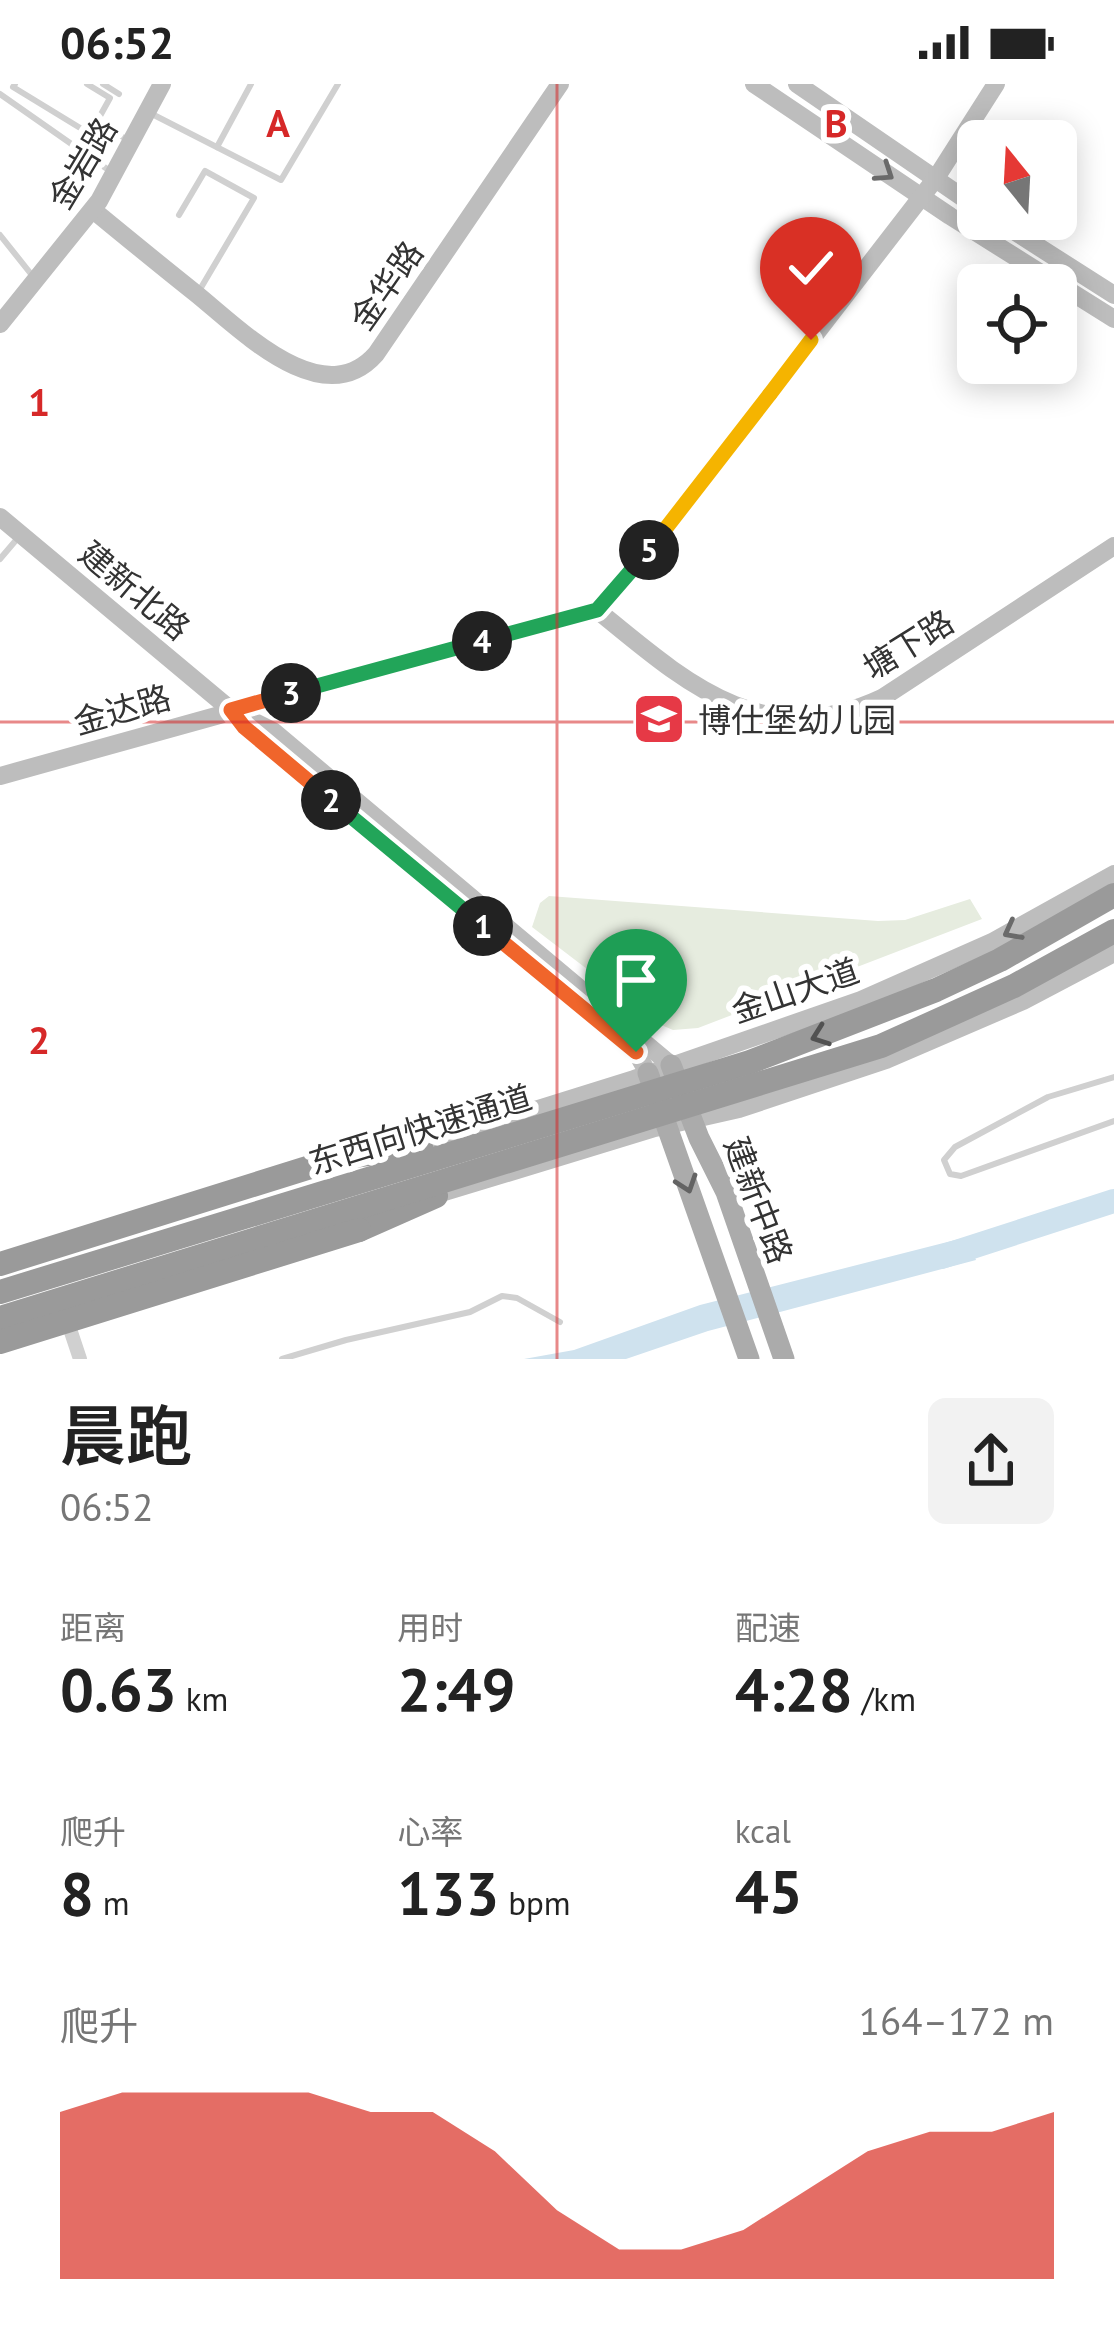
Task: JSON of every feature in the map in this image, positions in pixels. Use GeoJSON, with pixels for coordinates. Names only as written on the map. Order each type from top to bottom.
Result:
{"type":"FeatureCollection","features":[{"type":"Feature","properties":{"kind":"highway","name":"东西向快速通道"},"geometry":{"type":"LineString","coordinates":[[0,1292],[750,1062],[936,990],[1000,960],[1114,895]]}},
{"type":"Feature","properties":{"kind":"highway","name":"东西向快速通道"},"geometry":{"type":"LineString","coordinates":[[0,1320],[880,1046],[1014,986],[1114,931]]}},
{"type":"Feature","properties":{"kind":"highway"},"geometry":{"type":"LineString","coordinates":[[0,1264],[336,1159],[421,1145]]}},
{"type":"Feature","properties":{"kind":"highway"},"geometry":{"type":"LineString","coordinates":[[0,1342],[359,1230],[436,1196]]}},
{"type":"Feature","properties":{"kind":"main road","name":"金岩路"},"geometry":{"type":"LineString","coordinates":[[3,316],[93,210],[162,84]]}},
{"type":"Feature","properties":{"kind":"main road","name":"金华路"},"geometry":{"type":"LineString","coordinates":[[93,210],[286,362],[329,375],[357,370],[376,354],[560,84]]}},
{"type":"Feature","properties":{"kind":"main road"},"geometry":{"type":"LineString","coordinates":[[754,84],[1114,319]]}},
{"type":"Feature","properties":{"kind":"main road"},"geometry":{"type":"LineString","coordinates":[[797,84],[957,193]]}},
{"type":"Feature","properties":{"kind":"main road"},"geometry":{"type":"LineString","coordinates":[[597,610],[630,574],[922,197],[996,84]]}},
{"type":"Feature","properties":{"kind":"main road"},"geometry":{"type":"LineString","coordinates":[[1027,240],[1114,296]]}},
{"type":"Feature","properties":{"kind":"main road","name":"建新北路"},"geometry":{"type":"LineString","coordinates":[[0,519],[636,1052],[648,1073]]}},
{"type":"Feature","properties":{"kind":"main road","name":"塘下路"},"geometry":{"type":"LineString","coordinates":[[597,610],[673,674],[715,698],[772,714],[832,713],[882,698],[1114,546]]}},
{"type":"Feature","properties":{"kind":"main road","name":"金达路"},"geometry":{"type":"LineString","coordinates":[[0,776],[597,610]]}},
{"type":"Feature","properties":{"kind":"main road","name":"建新北路"},"geometry":{"type":"LineString","coordinates":[[231,710],[273,730],[671,1065]]}},
{"type":"Feature","properties":{"kind":"main road","name":"金山大道"},"geometry":{"type":"LineString","coordinates":[[0,1281],[341,1176],[928,973],[1114,874]]}},
{"type":"Feature","properties":{"kind":"main road"},"geometry":{"type":"LineString","coordinates":[[0,1320],[353,1214],[436,1196],[739,1109],[886,1060],[1023,1001],[1114,953]]}},
{"type":"Feature","properties":{"kind":"main road","name":"建新中路"},"geometry":{"type":"LineString","coordinates":[[671,1065],[726,1192],[784,1359]]}},
{"type":"Feature","properties":{"kind":"main road","name":"建新中路"},"geometry":{"type":"LineString","coordinates":[[648,1073],[749,1359]]}},
{"type":"Feature","properties":{"kind":"street"},"geometry":{"type":"LineString","coordinates":[[62,1304],[80,1359]]}},
{"type":"Feature","properties":{"kind":"lane"},"geometry":{"type":"LineString","coordinates":[[15,84],[90,134],[110,98],[87,84]]}},
{"type":"Feature","properties":{"kind":"lane"},"geometry":{"type":"LineString","coordinates":[[103,84],[119,94]]}},
{"type":"Feature","properties":{"kind":"lane"},"geometry":{"type":"LineString","coordinates":[[217,147],[250,84]]}},
{"type":"Feature","properties":{"kind":"lane"},"geometry":{"type":"LineString","coordinates":[[147,112],[281,180],[338,84]]}},
{"type":"Feature","properties":{"kind":"lane"},"geometry":{"type":"LineString","coordinates":[[0,94],[114,174]]}},
{"type":"Feature","properties":{"kind":"lane"},"geometry":{"type":"LineString","coordinates":[[96,122],[131,142]]}},
{"type":"Feature","properties":{"kind":"lane"},"geometry":{"type":"LineString","coordinates":[[179,215],[205,171],[254,198],[197,294]]}},
{"type":"Feature","properties":{"kind":"lane"},"geometry":{"type":"LineString","coordinates":[[0,235],[36,280]]}},
{"type":"Feature","properties":{"kind":"lane"},"geometry":{"type":"LineString","coordinates":[[0,559],[21,534]]}},
{"type":"Feature","properties":{"kind":"lane"},"geometry":{"type":"LineString","coordinates":[[1114,1077],[1048,1097],[955,1147],[944,1160],[950,1174],[961,1176],[1114,1121]]}},
{"type":"Feature","properties":{"kind":"lane"},"geometry":{"type":"LineString","coordinates":[[282,1359],[470,1312],[502,1296],[517,1298],[560,1322]]}},
{"type":"Feature","properties":{"kind":"shaded area"},"geometry":{"type":"Polygon","coordinates":[[[549,896],[878,921],[905,920],[970,899],[982,919],[698,1028],[673,1030],[532,927],[540,903],[549,896]]]}},
{"type":"Feature","properties":{"kind":"water"},"geometry":{"type":"Polygon","coordinates":[[[967,1237],[976,1260],[708,1331],[626,1359],[524,1359],[574,1350],[700,1305],[967,1237]]]}},
{"type":"Feature","properties":{"kind":"waterway"},"geometry":{"type":"LineString","coordinates":[[941,1257],[1114,1201]]}},
{"type":"Feature","properties":{"kind":"place","name":"博仕堡幼儿园"},"geometry":{"type":"Point","coordinates":[659,719]}},
{"type":"Feature","properties":{"kind":"route"},"geometry":{"type":"LineString","coordinates":[[636,1052],[244,727],[231,710],[597,610],[811,340]]}}]}
